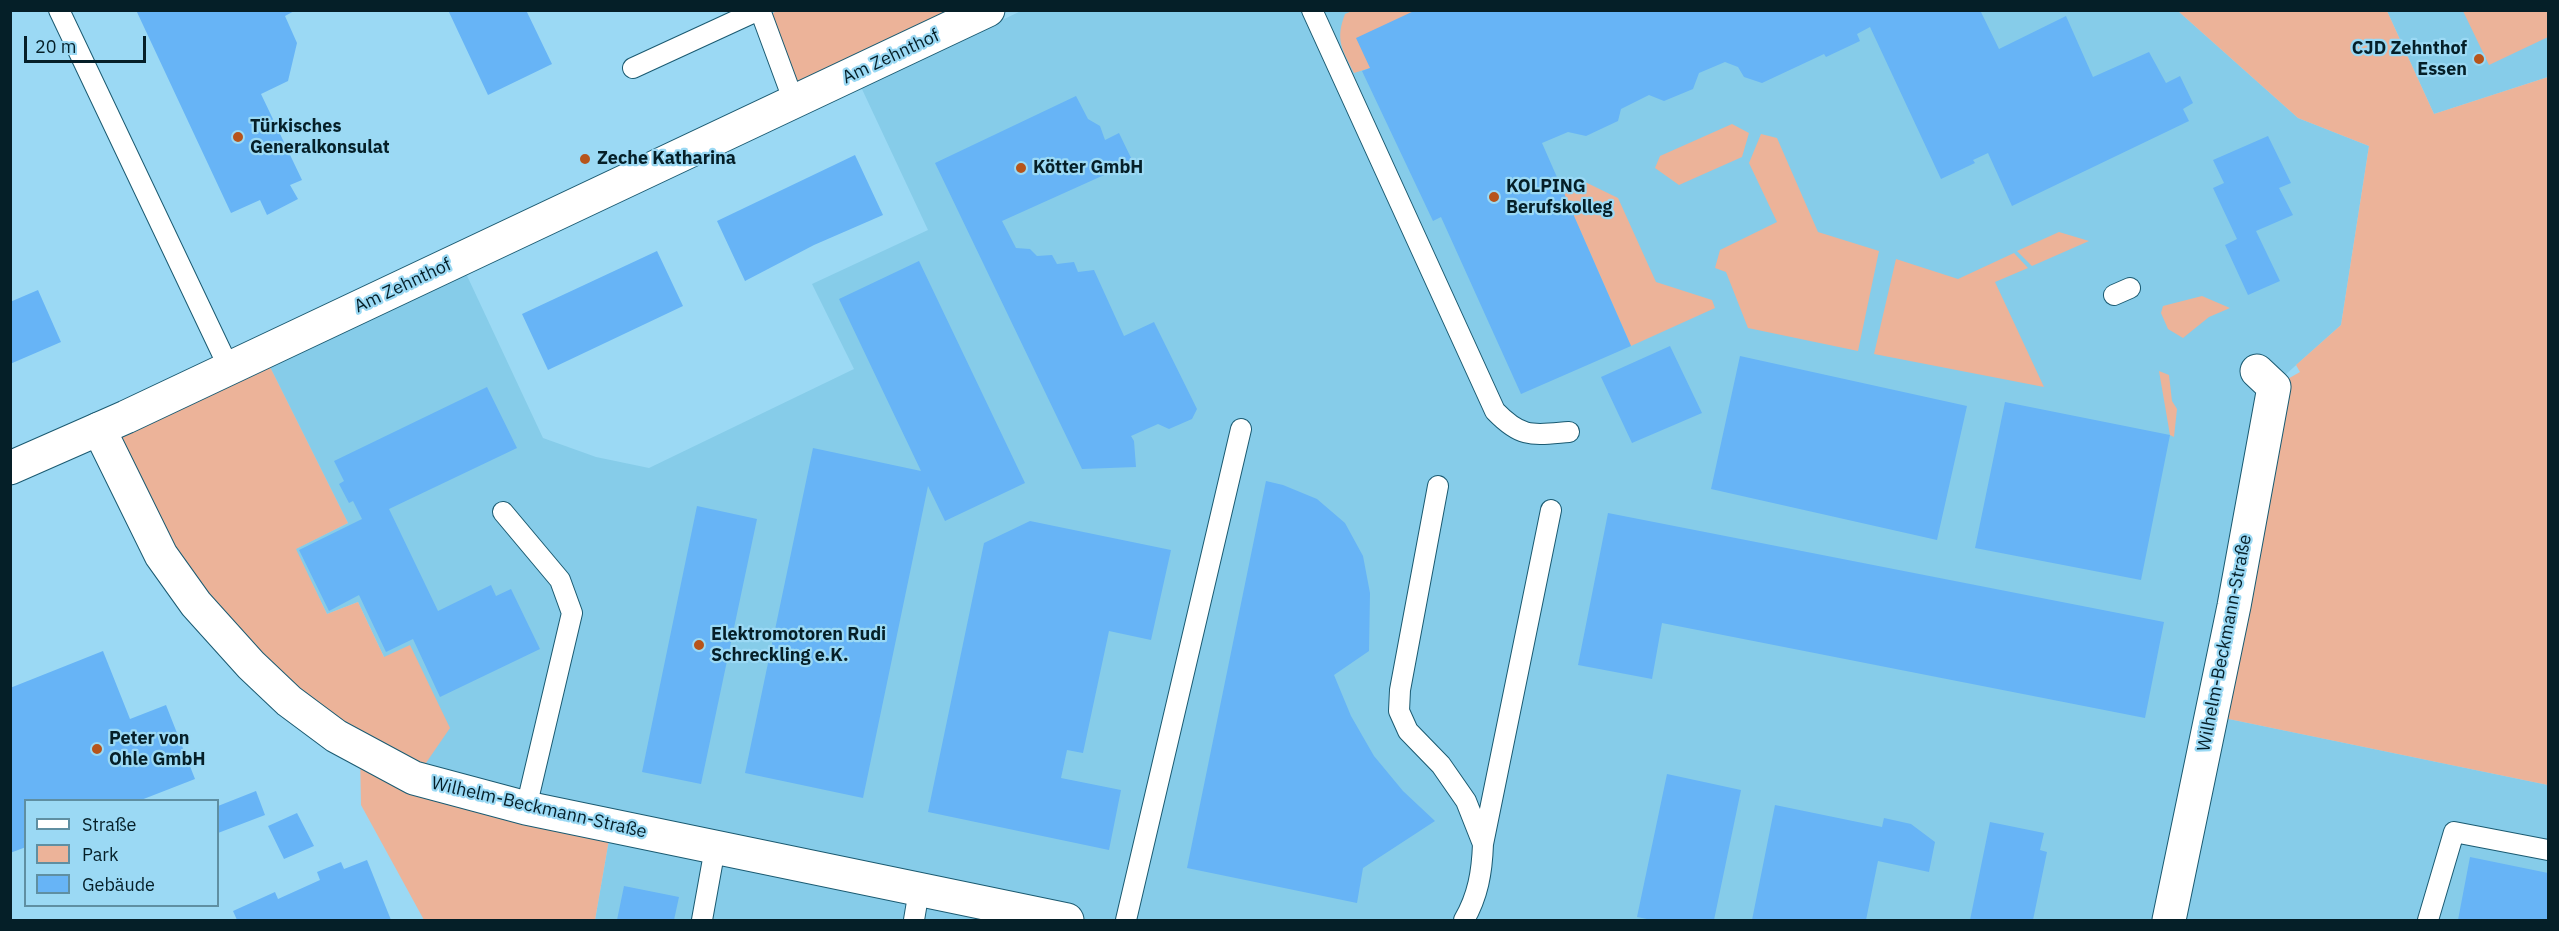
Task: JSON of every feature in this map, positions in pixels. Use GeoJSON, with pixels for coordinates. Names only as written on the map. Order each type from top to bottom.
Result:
{"type":"FeatureCollection","features":[{"type":"Feature","properties":{"kind":"street","name":"Am Zehnthof"},"geometry":{"type":"LineString","coordinates":[[10,468],[99,429],[988,10]]}},
{"type":"Feature","properties":{"kind":"street","name":"Wilhelm-Beckmann-Straße"},"geometry":{"type":"LineString","coordinates":[[2169,921],[2234,606],[2274,387],[2258,371]]}},
{"type":"Feature","properties":{"kind":"street","name":"Wilhelm-Beckmann-Straße"},"geometry":{"type":"LineString","coordinates":[[99,429],[161,555],[196,604],[251,665],[289,701],[336,736],[414,778],[526,808],[715,848],[917,905],[1066,921]]}},
{"type":"Feature","properties":{"kind":"lane"},"geometry":{"type":"LineString","coordinates":[[59,10],[229,368]]}},
{"type":"Feature","properties":{"kind":"lane"},"geometry":{"type":"LineString","coordinates":[[633,68],[759,10],[794,102]]}},
{"type":"Feature","properties":{"kind":"lane"},"geometry":{"type":"LineString","coordinates":[[1312,10],[1495,411],[1510,427],[1530,435],[1569,432]]}},
{"type":"Feature","properties":{"kind":"lane"},"geometry":{"type":"LineString","coordinates":[[1126,921],[1241,429]]}},
{"type":"Feature","properties":{"kind":"lane"},"geometry":{"type":"LineString","coordinates":[[1438,486],[1400,690],[1399,711],[1408,731],[1441,765],[1466,801],[1483,844]]}},
{"type":"Feature","properties":{"kind":"lane"},"geometry":{"type":"LineString","coordinates":[[1464,921],[1474,903],[1481,874],[1483,844],[1551,510]]}},
{"type":"Feature","properties":{"kind":"lane"},"geometry":{"type":"LineString","coordinates":[[503,512],[560,580],[573,613],[526,808]]}},
{"type":"Feature","properties":{"kind":"lane"},"geometry":{"type":"LineString","coordinates":[[2428,921],[2454,832],[2548,850]]}},
{"type":"Feature","properties":{"kind":"lane"},"geometry":{"type":"LineString","coordinates":[[702,921],[715,848]]}},
{"type":"Feature","properties":{"kind":"shaded area"},"geometry":{"type":"Polygon","coordinates":[[[1021,11],[2178,11],[2298,118],[2369,146],[2341,325],[2275,384],[2166,920],[1079,920],[417,776],[384,657],[358,602],[327,614],[295,549],[348,523],[266,359],[462,265],[543,438],[596,457],[649,468],[854,369],[812,284],[928,230],[861,87],[1021,11]]]}},
{"type":"Feature","properties":{"kind":"shaded area","name":"CJD Zehnthof Essen"},"geometry":{"type":"Polygon","coordinates":[[[2387,11],[2548,11],[2548,77],[2434,114],[2387,11]]]}},
{"type":"Feature","properties":{"kind":"shaded area"},"geometry":{"type":"Polygon","coordinates":[[[2219,717],[2548,785],[2548,920],[2174,920],[2219,717]]]}},
{"type":"Feature","properties":{"kind":"shaded area"},"geometry":{"type":"Polygon","coordinates":[[[611,828],[1057,920],[595,920],[611,828]]]}},
{"type":"Feature","properties":{"kind":"green space"},"geometry":{"type":"Polygon","coordinates":[[[779,10],[968,11],[799,88],[767,16],[779,10]]]}},
{"type":"Feature","properties":{"kind":"green space"},"geometry":{"type":"Polygon","coordinates":[[[1352,11],[1416,11],[1370,68],[1354,73],[1343,51],[1340,38],[1345,14],[1352,11]]]}},
{"type":"Feature","properties":{"kind":"green space"},"geometry":{"type":"Polygon","coordinates":[[[2178,11],[2387,11],[2434,114],[2548,77],[2548,785],[2219,717],[2277,385],[2300,372],[2296,365],[2341,325],[2369,146],[2298,118],[2178,11]]]}},
{"type":"Feature","properties":{"kind":"green space"},"geometry":{"type":"Polygon","coordinates":[[[2463,11],[2548,11],[2548,37],[2489,65],[2463,11]]]}},
{"type":"Feature","properties":{"kind":"green space"},"geometry":{"type":"Polygon","coordinates":[[[1732,124],[1749,133],[1742,157],[1679,185],[1655,168],[1660,156],[1732,124]]]}},
{"type":"Feature","properties":{"kind":"green space"},"geometry":{"type":"Polygon","coordinates":[[[1761,134],[1777,138],[1818,232],[1879,251],[1858,351],[1748,328],[1726,272],[1715,268],[1720,250],[1777,222],[1749,163],[1761,134]]]}},
{"type":"Feature","properties":{"kind":"green space"},"geometry":{"type":"Polygon","coordinates":[[[1581,180],[1618,198],[1656,282],[1712,300],[1715,308],[1631,346],[1562,189],[1581,180]]]}},
{"type":"Feature","properties":{"kind":"green space"},"geometry":{"type":"Polygon","coordinates":[[[2059,232],[2089,241],[2032,266],[2017,251],[2059,232]]]}},
{"type":"Feature","properties":{"kind":"green space"},"geometry":{"type":"Polygon","coordinates":[[[2014,253],[2028,268],[1995,282],[2044,387],[1874,354],[1896,259],[1958,279],[2014,253]]]}},
{"type":"Feature","properties":{"kind":"green space"},"geometry":{"type":"Polygon","coordinates":[[[2202,296],[2230,308],[2209,317],[2183,338],[2168,329],[2161,313],[2163,306],[2202,296]]]}},
{"type":"Feature","properties":{"kind":"green space"},"geometry":{"type":"Polygon","coordinates":[[[266,359],[348,523],[296,549],[327,614],[358,602],[384,657],[410,645],[450,728],[417,776],[338,732],[201,604],[109,433],[266,359]]]}},
{"type":"Feature","properties":{"kind":"green space"},"geometry":{"type":"Polygon","coordinates":[[[2159,371],[2169,375],[2172,401],[2177,409],[2174,437],[2170,435],[2159,371]]]}},
{"type":"Feature","properties":{"kind":"green space"},"geometry":{"type":"Polygon","coordinates":[[[360,753],[611,828],[595,920],[424,920],[361,805],[360,753]]]}},
{"type":"Feature","properties":{"kind":"building","name":"Türkisches Generalkonsulat"},"geometry":{"type":"Polygon","coordinates":[[[136,10],[296,10],[285,16],[297,43],[288,81],[261,94],[302,180],[290,185],[298,199],[267,215],[260,200],[231,213],[136,10]]]}},
{"type":"Feature","properties":{"kind":"building"},"geometry":{"type":"Polygon","coordinates":[[[448,10],[526,10],[552,64],[488,95],[448,10]]]}},
{"type":"Feature","properties":{"kind":"building","name":"KOLPING Berufskolleg"},"geometry":{"type":"Polygon","coordinates":[[[1416,10],[1980,10],[1999,49],[2066,16],[2093,77],[2149,52],[2166,83],[2180,76],[2193,103],[2183,109],[2189,121],[2012,206],[1988,153],[1973,160],[1975,163],[1941,179],[1870,27],[1857,34],[1860,41],[1826,57],[1824,54],[1762,83],[1744,77],[1738,67],[1725,62],[1699,73],[1693,89],[1664,101],[1649,95],[1621,109],[1618,121],[1586,136],[1568,132],[1542,143],[1631,346],[1521,394],[1441,217],[1433,221],[1362,71],[1370,68],[1356,38],[1416,10]]]}},
{"type":"Feature","properties":{"kind":"building"},"geometry":{"type":"Polygon","coordinates":[[[1076,96],[1088,119],[1100,126],[1105,140],[1119,133],[1133,162],[1002,221],[1016,248],[1030,249],[1037,256],[1052,255],[1057,264],[1074,262],[1078,272],[1094,270],[1124,336],[1154,322],[1197,409],[1192,419],[1169,429],[1158,424],[1131,436],[1134,441],[1136,467],[1082,469],[935,163],[1076,96]]]}},
{"type":"Feature","properties":{"kind":"building"},"geometry":{"type":"Polygon","coordinates":[[[2268,136],[2291,183],[2279,188],[2293,215],[2256,231],[2280,281],[2248,295],[2225,245],[2237,239],[2213,188],[2224,183],[2213,160],[2268,136]]]}},
{"type":"Feature","properties":{"kind":"building"},"geometry":{"type":"Polygon","coordinates":[[[855,155],[883,215],[814,245],[745,281],[717,221],[855,155]]]}},
{"type":"Feature","properties":{"kind":"building"},"geometry":{"type":"Polygon","coordinates":[[[657,251],[683,306],[548,370],[522,314],[657,251]]]}},
{"type":"Feature","properties":{"kind":"building"},"geometry":{"type":"Polygon","coordinates":[[[919,261],[1025,483],[945,521],[928,486],[863,798],[745,773],[813,448],[921,471],[839,299],[919,261]]]}},
{"type":"Feature","properties":{"kind":"building"},"geometry":{"type":"Polygon","coordinates":[[[38,290],[61,342],[10,364],[10,302],[38,290]]]}},
{"type":"Feature","properties":{"kind":"building"},"geometry":{"type":"Polygon","coordinates":[[[1670,346],[1702,413],[1632,443],[1601,377],[1670,346]]]}},
{"type":"Feature","properties":{"kind":"building"},"geometry":{"type":"Polygon","coordinates":[[[1740,356],[1967,406],[1937,540],[1711,489],[1740,356]]]}},
{"type":"Feature","properties":{"kind":"building"},"geometry":{"type":"Polygon","coordinates":[[[487,387],[517,448],[389,509],[438,611],[491,585],[496,596],[511,589],[540,649],[440,697],[413,639],[386,652],[359,595],[329,611],[299,550],[362,519],[353,501],[349,503],[339,484],[344,481],[334,461],[487,387]]]}},
{"type":"Feature","properties":{"kind":"building"},"geometry":{"type":"Polygon","coordinates":[[[2005,402],[2170,435],[2141,580],[1975,548],[2005,402]]]}},
{"type":"Feature","properties":{"kind":"building"},"geometry":{"type":"Polygon","coordinates":[[[1266,481],[1283,485],[1317,499],[1345,523],[1363,556],[1370,593],[1369,651],[1334,675],[1351,716],[1374,756],[1403,791],[1435,821],[1363,868],[1357,903],[1187,868],[1266,481]]]}},
{"type":"Feature","properties":{"kind":"building","name":"Elektromotoren Rudi Schreckling e.K."},"geometry":{"type":"Polygon","coordinates":[[[697,506],[757,519],[701,784],[642,772],[697,506]]]}},
{"type":"Feature","properties":{"kind":"building"},"geometry":{"type":"Polygon","coordinates":[[[1608,513],[2164,622],[2145,718],[1662,623],[1652,679],[1578,665],[1608,513]]]}},
{"type":"Feature","properties":{"kind":"building"},"geometry":{"type":"Polygon","coordinates":[[[1030,521],[1171,550],[1151,640],[1109,631],[1083,753],[1067,750],[1061,778],[1121,790],[1109,850],[928,812],[984,543],[1030,521]]]}},
{"type":"Feature","properties":{"kind":"building","name":"Peter von Ohle GmbH"},"geometry":{"type":"Polygon","coordinates":[[[103,651],[130,719],[166,705],[195,779],[144,799],[24,799],[24,848],[10,853],[10,688],[103,651]]]}},
{"type":"Feature","properties":{"kind":"building"},"geometry":{"type":"Polygon","coordinates":[[[1667,774],[1741,790],[1714,920],[1652,920],[1637,917],[1667,774]]]}},
{"type":"Feature","properties":{"kind":"building"},"geometry":{"type":"Polygon","coordinates":[[[256,791],[265,815],[219,833],[219,806],[256,791]]]}},
{"type":"Feature","properties":{"kind":"building"},"geometry":{"type":"Polygon","coordinates":[[[1775,805],[1882,827],[1884,818],[1911,824],[1935,842],[1929,872],[1878,861],[1866,920],[1752,920],[1775,805]]]}},
{"type":"Feature","properties":{"kind":"building"},"geometry":{"type":"Polygon","coordinates":[[[297,813],[314,846],[284,859],[268,826],[297,813]]]}},
{"type":"Feature","properties":{"kind":"building"},"geometry":{"type":"Polygon","coordinates":[[[1990,822],[2044,833],[2040,850],[2047,852],[2033,920],[1970,920],[1990,822]]]}},
{"type":"Feature","properties":{"kind":"building"},"geometry":{"type":"Polygon","coordinates":[[[2470,857],[2548,873],[2548,920],[2458,920],[2470,857]]]}},
{"type":"Feature","properties":{"kind":"building"},"geometry":{"type":"Polygon","coordinates":[[[367,860],[391,920],[237,920],[233,911],[275,892],[278,899],[320,880],[317,872],[341,862],[344,869],[367,860]]]}},
{"type":"Feature","properties":{"kind":"building"},"geometry":{"type":"Polygon","coordinates":[[[624,886],[679,897],[674,920],[617,920],[624,886]]]}},
{"type":"Feature","properties":{"kind":"place","name":"CJD Zehnthof Essen"},"geometry":{"type":"Point","coordinates":[2479,59]}},
{"type":"Feature","properties":{"kind":"place","name":"Türkisches Generalkonsulat"},"geometry":{"type":"Point","coordinates":[238,137]}},
{"type":"Feature","properties":{"kind":"place","name":"Zeche Katharina"},"geometry":{"type":"Point","coordinates":[585,159]}},
{"type":"Feature","properties":{"kind":"place","name":"Kötter GmbH"},"geometry":{"type":"Point","coordinates":[1021,168]}},
{"type":"Feature","properties":{"kind":"place","name":"KOLPING Berufskolleg"},"geometry":{"type":"Point","coordinates":[1494,197]}},
{"type":"Feature","properties":{"kind":"place","name":"Elektromotoren Rudi Schreckling e.K."},"geometry":{"type":"Point","coordinates":[699,645]}},
{"type":"Feature","properties":{"kind":"place","name":"Peter von Ohle GmbH"},"geometry":{"type":"Point","coordinates":[97,749]}}]}
